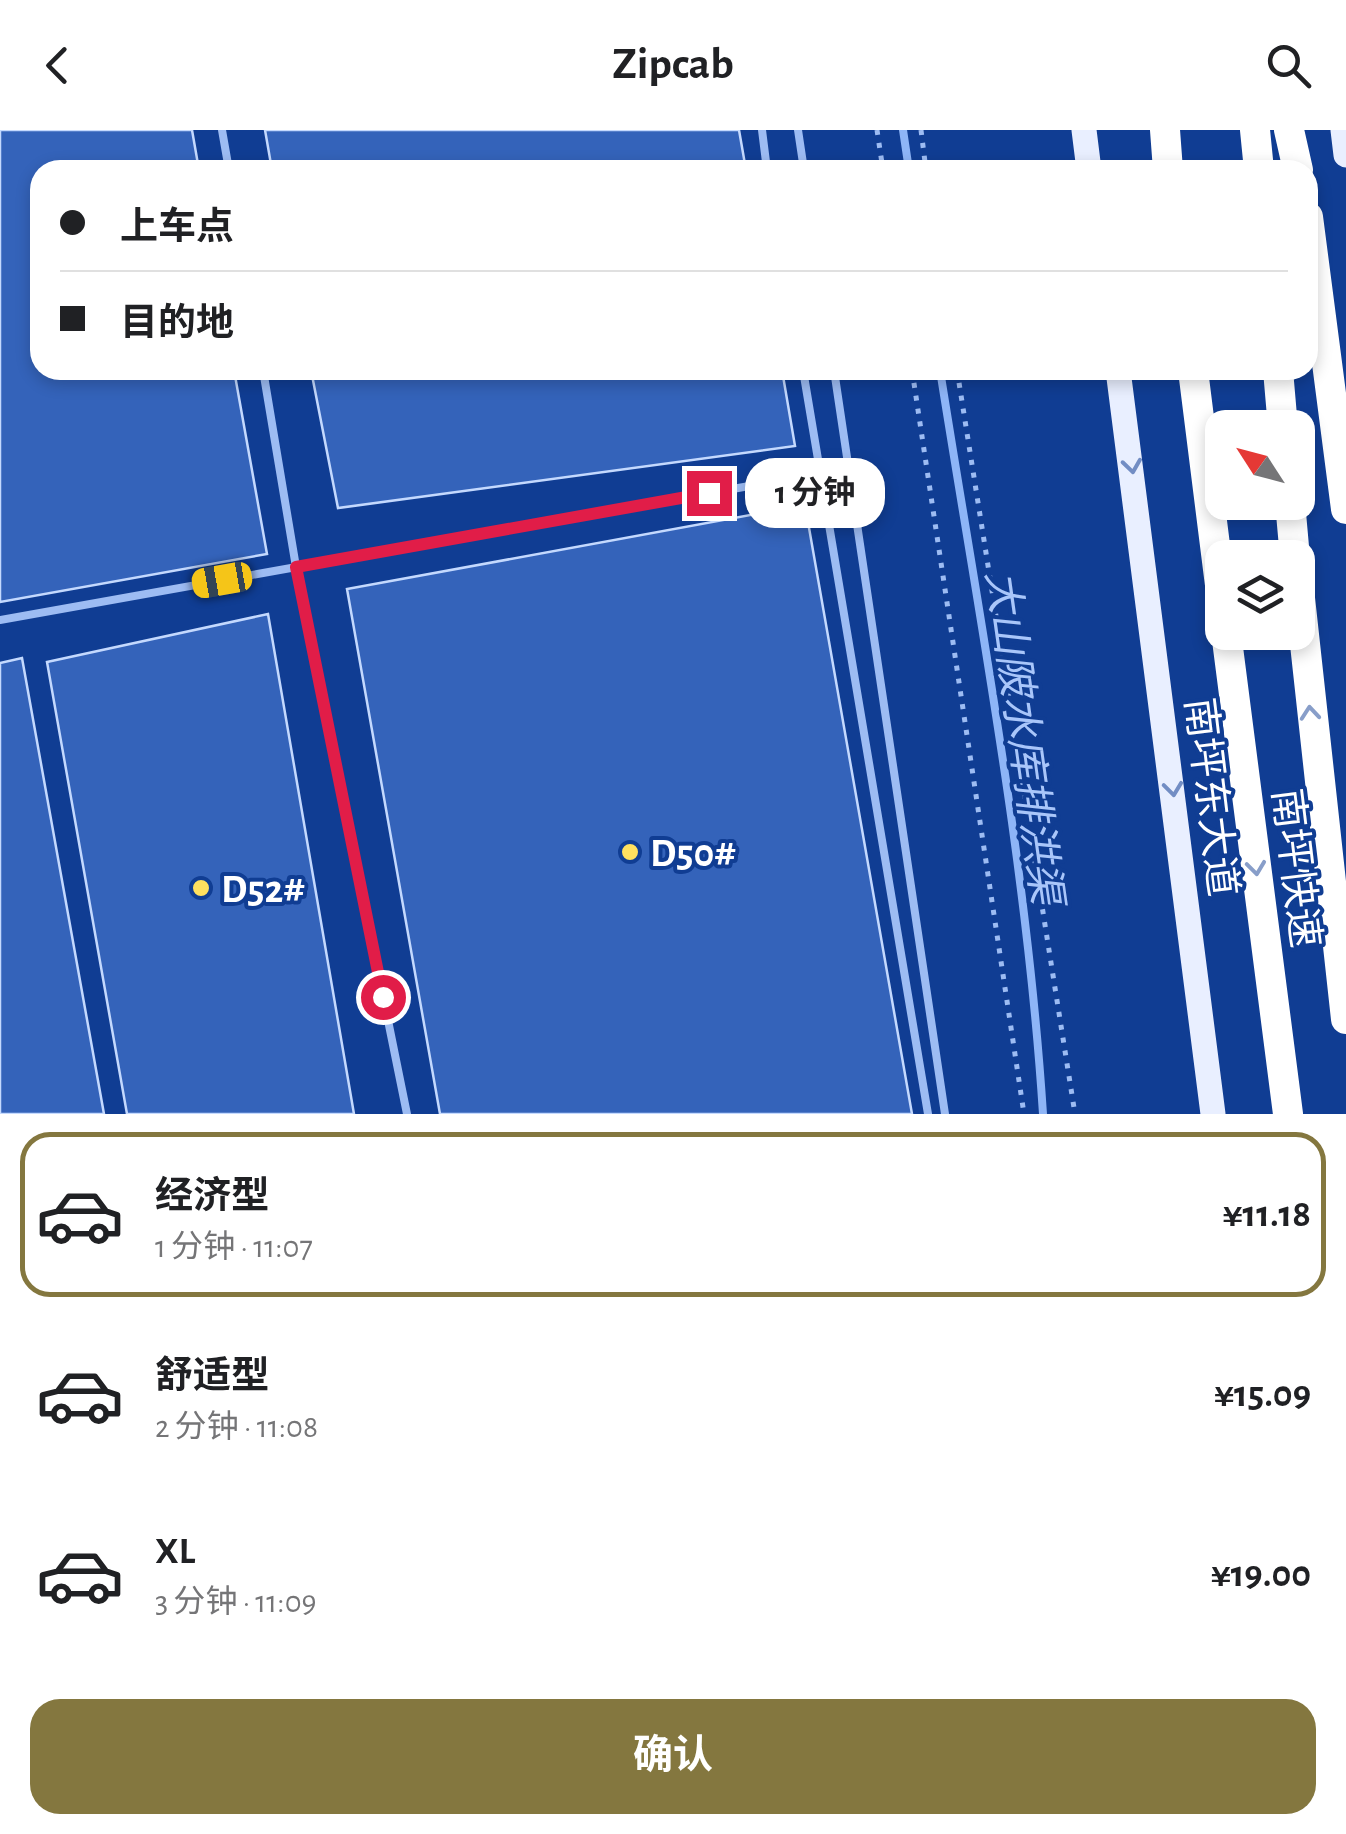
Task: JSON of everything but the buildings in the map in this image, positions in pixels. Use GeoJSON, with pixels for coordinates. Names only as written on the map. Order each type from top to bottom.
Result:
{"type":"FeatureCollection","features":[{"type":"Feature","properties":{"kind":"highway"},"geometry":{"type":"LineString","coordinates":[[1165,130],[1167,160]]}},
{"type":"Feature","properties":{"kind":"highway"},"geometry":{"type":"LineString","coordinates":[[1255,130],[1258,160]]}},
{"type":"Feature","properties":{"kind":"highway"},"geometry":{"type":"LineString","coordinates":[[1289,130],[1296,160]]}},
{"type":"Feature","properties":{"kind":"highway"},"geometry":{"type":"LineString","coordinates":[[1318,294],[1346,508]]}},
{"type":"Feature","properties":{"kind":"highway"},"geometry":{"type":"LineString","coordinates":[[1194,380],[1214,540]]}},
{"type":"Feature","properties":{"kind":"highway"},"geometry":{"type":"LineString","coordinates":[[1279,380],[1281,410]]}},
{"type":"Feature","properties":{"kind":"highway","name":"南坪快速"},"geometry":{"type":"LineString","coordinates":[[1228,650],[1288,1114]]}},
{"type":"Feature","properties":{"kind":"highway","name":"南坪快速"},"geometry":{"type":"LineString","coordinates":[[1306,650],[1346,1018]]}},
{"type":"Feature","properties":{"kind":"main road"},"geometry":{"type":"LineString","coordinates":[[1084,130],[1087,160]]}},
{"type":"Feature","properties":{"kind":"main road"},"geometry":{"type":"LineString","coordinates":[[1343,130],[1346,154]]}},
{"type":"Feature","properties":{"kind":"main road","name":"南坪东大道"},"geometry":{"type":"LineString","coordinates":[[1119,380],[1214,1114]]}},
{"type":"Feature","properties":{"kind":"lane"},"geometry":{"type":"LineString","coordinates":[[222,130],[227,160]]}},
{"type":"Feature","properties":{"kind":"lane"},"geometry":{"type":"LineString","coordinates":[[762,130],[766,160]]}},
{"type":"Feature","properties":{"kind":"lane"},"geometry":{"type":"LineString","coordinates":[[798,130],[802,160]]}},
{"type":"Feature","properties":{"kind":"lane"},"geometry":{"type":"LineString","coordinates":[[264,380],[296,567],[407,1114]]}},
{"type":"Feature","properties":{"kind":"lane"},"geometry":{"type":"LineString","coordinates":[[805,380],[928,1114]]}},
{"type":"Feature","properties":{"kind":"lane"},"geometry":{"type":"LineString","coordinates":[[835,380],[945,1114]]}},
{"type":"Feature","properties":{"kind":"lane"},"geometry":{"type":"LineString","coordinates":[[0,620],[822,473]]}},
{"type":"Feature","properties":{"kind":"path"},"geometry":{"type":"LineString","coordinates":[[876,130],[880,160]]}},
{"type":"Feature","properties":{"kind":"path"},"geometry":{"type":"LineString","coordinates":[[920,130],[924,160]]}},
{"type":"Feature","properties":{"kind":"path"},"geometry":{"type":"LineString","coordinates":[[914,380],[1024,1114]]}},
{"type":"Feature","properties":{"kind":"path"},"geometry":{"type":"LineString","coordinates":[[959,380],[1075,1114]]}},
{"type":"Feature","properties":{"kind":"waterway","name":"大山陂水库排洪渠"},"geometry":{"type":"LineString","coordinates":[[903,130],[908,160]]}},
{"type":"Feature","properties":{"kind":"waterway","name":"大山陂水库排洪渠"},"geometry":{"type":"LineString","coordinates":[[942,380],[1014,834],[1043,1114]]}},
{"type":"Feature","properties":{"kind":"place","name":"D50#"},"geometry":{"type":"Point","coordinates":[630,852]}},
{"type":"Feature","properties":{"kind":"place","name":"D52#"},"geometry":{"type":"Point","coordinates":[201,888]}},
{"type":"Feature","properties":{"kind":"route"},"geometry":{"type":"LineString","coordinates":[[383,997],[296,567],[709,493]]}}]}
